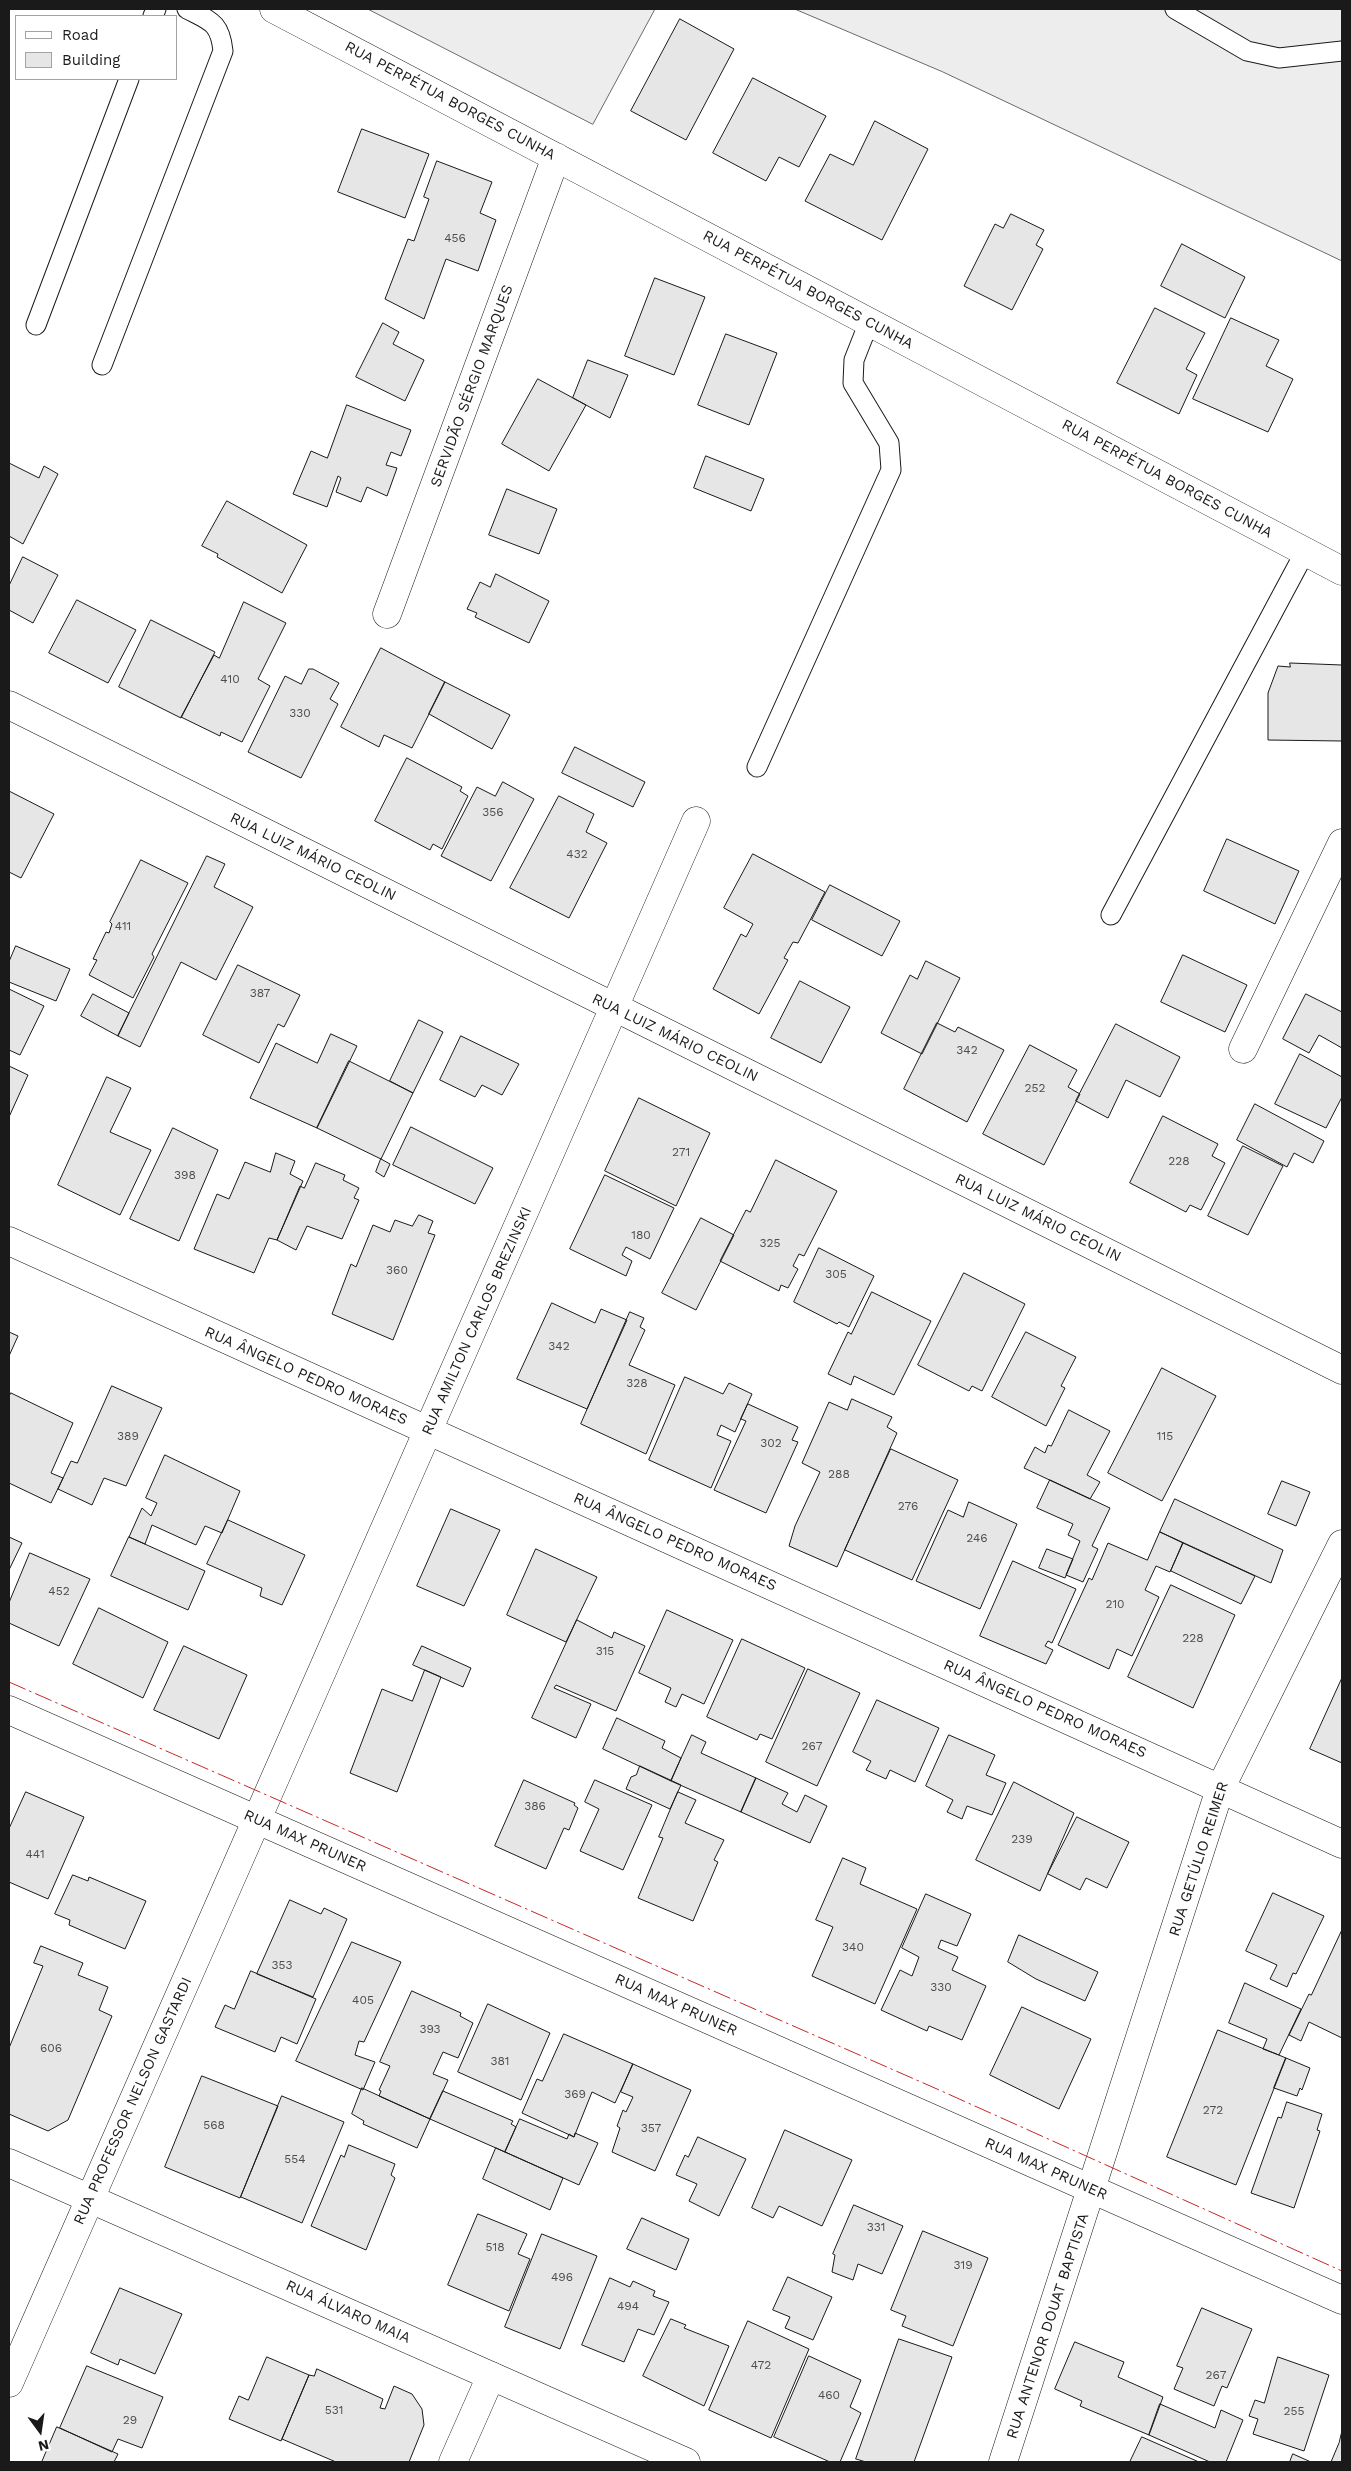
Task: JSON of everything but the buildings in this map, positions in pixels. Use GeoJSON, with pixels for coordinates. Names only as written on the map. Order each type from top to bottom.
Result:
{"type":"FeatureCollection","features":[{"type":"Feature","properties":{"kind":"street","name":"RUA PERPÉTUA BORGES CUNHA"},"geometry":{"type":"LineString","coordinates":[[274,9],[1342,572]]}},
{"type":"Feature","properties":{"kind":"street","name":"SERVIDÃO SÉRGIO MARQUES"},"geometry":{"type":"LineString","coordinates":[[387,614],[556,157]]}},
{"type":"Feature","properties":{"kind":"street","name":"RUA LUIZ MÁRIO CEOLIN"},"geometry":{"type":"LineString","coordinates":[[9,705],[1342,1370]]}},
{"type":"Feature","properties":{"kind":"street","name":"RUA AMILTON CARLOS BREZINSKI"},"geometry":{"type":"LineString","coordinates":[[257,1819],[696,822]]}},
{"type":"Feature","properties":{"kind":"street"},"geometry":{"type":"LineString","coordinates":[[1243,1049],[1342,842]]}},
{"type":"Feature","properties":{"kind":"street","name":"RUA ÂNGELO PEDRO MORAES"},"geometry":{"type":"LineString","coordinates":[[9,1241],[1342,1844]]}},
{"type":"Feature","properties":{"kind":"street","name":"RUA GETÚLIO REIMER"},"geometry":{"type":"LineString","coordinates":[[1092,2189],[1220,1788],[1342,1544]]}},
{"type":"Feature","properties":{"kind":"street","name":"RUA MAX PRUNER"},"geometry":{"type":"LineString","coordinates":[[9,1710],[1342,2300]]}},
{"type":"Feature","properties":{"kind":"street","name":"RUA PROFESSOR NELSON GASTARDI"},"geometry":{"type":"LineString","coordinates":[[9,2383],[257,1819]]}},
{"type":"Feature","properties":{"kind":"street","name":"RUA ÁLVARO MAIA"},"geometry":{"type":"LineString","coordinates":[[9,2163],[686,2462]]}},
{"type":"Feature","properties":{"kind":"street","name":"RUA ANTENOR DOUAT BAPTISTA"},"geometry":{"type":"LineString","coordinates":[[1003,2462],[1092,2189]]}},
{"type":"Feature","properties":{"kind":"street"},"geometry":{"type":"LineString","coordinates":[[453,2462],[491,2376]]}},
{"type":"Feature","properties":{"kind":"lane"},"geometry":{"type":"LineString","coordinates":[[1175,9],[1247,51],[1279,58],[1342,51]]}},
{"type":"Feature","properties":{"kind":"lane"},"geometry":{"type":"LineString","coordinates":[[102,365],[223,51],[222,38],[215,23],[191,10]]}},
{"type":"Feature","properties":{"kind":"lane"},"geometry":{"type":"LineString","coordinates":[[36,325],[129,80]]}},
{"type":"Feature","properties":{"kind":"lane"},"geometry":{"type":"LineString","coordinates":[[757,766],[891,470],[889,443],[853,383],[854,360],[869,322]]}},
{"type":"Feature","properties":{"kind":"lane"},"geometry":{"type":"LineString","coordinates":[[1111,915],[1305,552]]}},
{"type":"Feature","properties":{"kind":"shaded area"},"geometry":{"type":"Polygon","coordinates":[[[368,9],[655,9],[593,124],[368,9]]]}},
{"type":"Feature","properties":{"kind":"shaded area"},"geometry":{"type":"Polygon","coordinates":[[[795,9],[1342,9],[1342,261],[943,72],[795,9]]]}},
{"type":"Feature","properties":{"kind":"power"},"geometry":{"type":"LineString","coordinates":[[9,1682],[937,2089],[1342,2271]]}}]}
